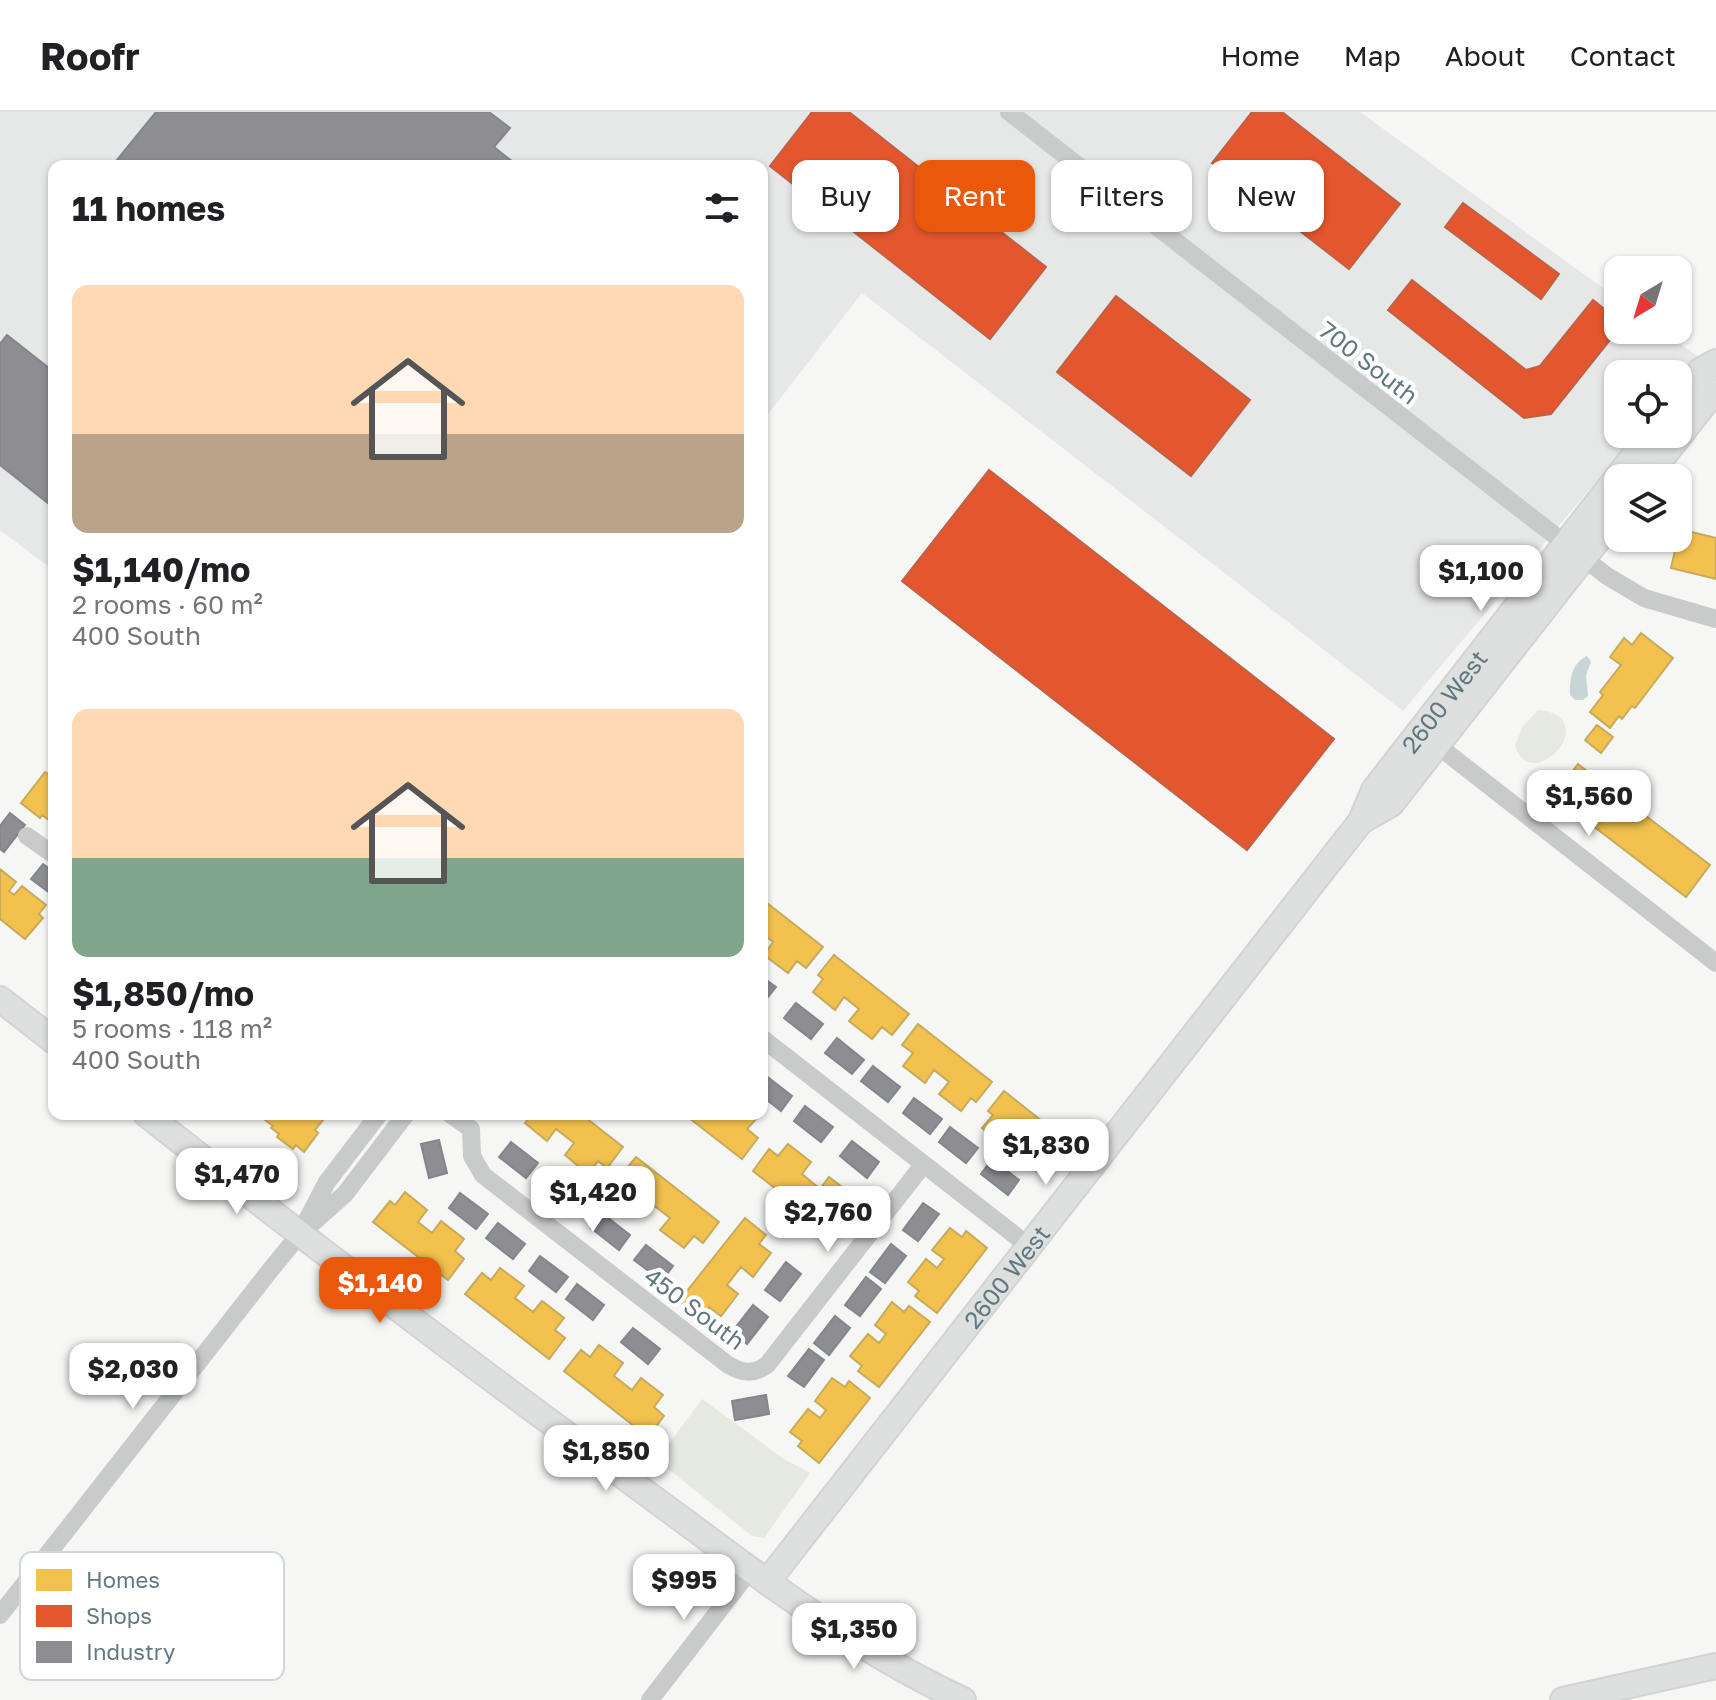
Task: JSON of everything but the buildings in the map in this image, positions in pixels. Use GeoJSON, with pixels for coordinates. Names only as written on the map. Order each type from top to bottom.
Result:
{"type":"FeatureCollection","features":[{"type":"Feature","properties":{"kind":"street","name":"700 South"},"geometry":{"type":"LineString","coordinates":[[1009,112],[1616,582],[1644,598],[1716,619]]}},
{"type":"Feature","properties":{"kind":"street"},"geometry":{"type":"LineString","coordinates":[[1692,389],[1711,374]]}},
{"type":"Feature","properties":{"kind":"street"},"geometry":{"type":"LineString","coordinates":[[1655,464],[1711,374]]}},
{"type":"Feature","properties":{"kind":"street","name":"2600 West"},"geometry":{"type":"LineString","coordinates":[[1361,821],[1391,804],[1437,745],[1574,551],[1642,448]]}},
{"type":"Feature","properties":{"kind":"street","name":"2600 West"},"geometry":{"type":"LineString","coordinates":[[650,1700],[759,1575],[1030,1247],[1361,821],[1374,790],[1574,551],[1604,526]]}},
{"type":"Feature","properties":{"kind":"street"},"geometry":{"type":"LineString","coordinates":[[1437,745],[1716,963]]}},
{"type":"Feature","properties":{"kind":"street"},"geometry":{"type":"LineString","coordinates":[[27,836],[48,851]]}},
{"type":"Feature","properties":{"kind":"street"},"geometry":{"type":"LineString","coordinates":[[0,999],[48,1036]]}},
{"type":"Feature","properties":{"kind":"street"},"geometry":{"type":"LineString","coordinates":[[768,1043],[1030,1247]]}},
{"type":"Feature","properties":{"kind":"street"},"geometry":{"type":"LineString","coordinates":[[154,1120],[299,1235],[489,1378],[759,1575],[860,1646],[912,1676],[963,1700]]}},
{"type":"Feature","properties":{"kind":"street"},"geometry":{"type":"LineString","coordinates":[[299,1235],[327,1182],[374,1120]]}},
{"type":"Feature","properties":{"kind":"street"},"geometry":{"type":"LineString","coordinates":[[50,1552],[299,1235],[345,1194],[401,1120]]}},
{"type":"Feature","properties":{"kind":"street"},"geometry":{"type":"LineString","coordinates":[[458,1120],[471,1129],[478,1120]]}},
{"type":"Feature","properties":{"kind":"street","name":"450 South"},"geometry":{"type":"LineString","coordinates":[[471,1129],[472,1156],[483,1175],[727,1364],[750,1373],[767,1365],[923,1165]]}},
{"type":"Feature","properties":{"kind":"street"},"geometry":{"type":"LineString","coordinates":[[0,1615],[20,1590]]}},
{"type":"Feature","properties":{"kind":"street"},"geometry":{"type":"LineString","coordinates":[[1563,1700],[1716,1666]]}},
{"type":"Feature","properties":{"kind":"shaded area"},"geometry":{"type":"Polygon","coordinates":[[[0,112],[1360,112],[1604,289],[1604,344],[1680,344],[1700,358],[1692,367],[1692,360],[1604,360],[1604,448],[1624,448],[1611,464],[1604,464],[1604,472],[1403,711],[862,293],[768,414],[768,160],[48,160],[48,566],[0,530],[0,112]]]}},
{"type":"Feature","properties":{"kind":"shaded area"},"geometry":{"type":"Polygon","coordinates":[[[1587,656],[1591,662],[1586,675],[1588,696],[1575,700],[1570,695],[1572,672],[1587,656]]]}},
{"type":"Feature","properties":{"kind":"shaded area"},"geometry":{"type":"Polygon","coordinates":[[[1538,710],[1557,716],[1565,726],[1565,738],[1558,750],[1547,759],[1535,763],[1523,759],[1515,746],[1523,726],[1538,710]]]}},
{"type":"Feature","properties":{"kind":"shaded area"},"geometry":{"type":"Polygon","coordinates":[[[702,1399],[784,1459],[810,1473],[764,1538],[752,1536],[657,1460],[702,1399]]]}}]}
